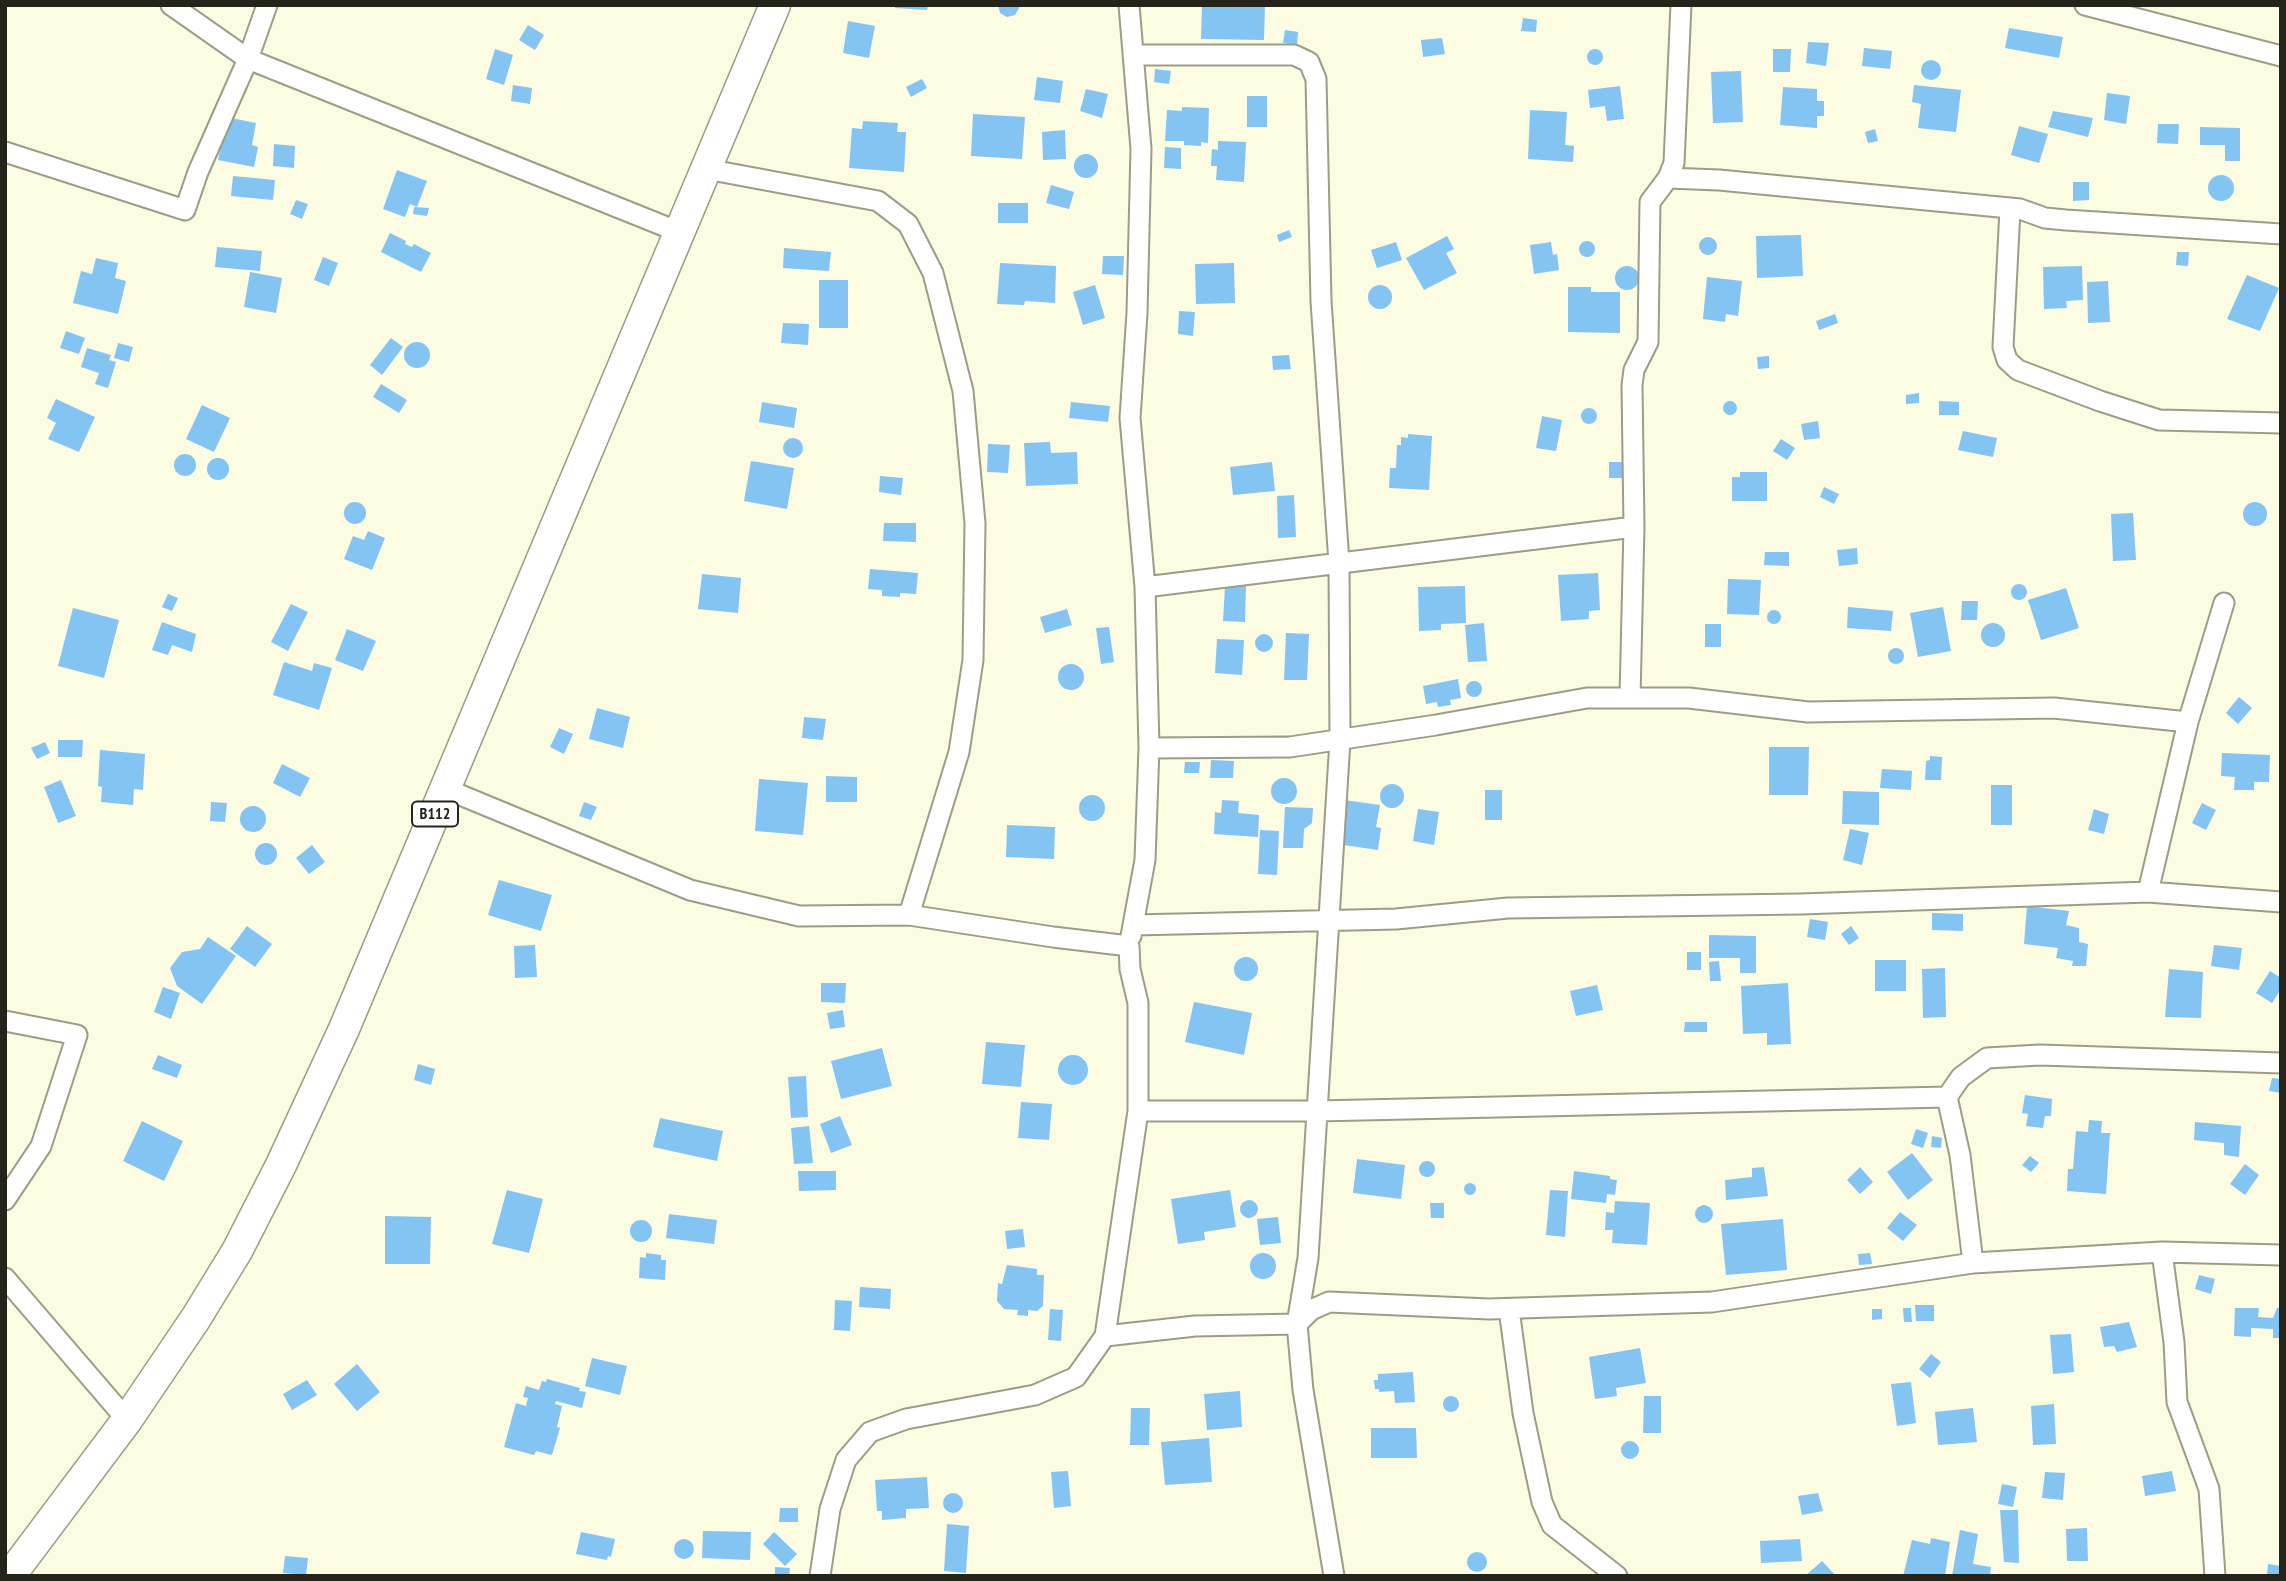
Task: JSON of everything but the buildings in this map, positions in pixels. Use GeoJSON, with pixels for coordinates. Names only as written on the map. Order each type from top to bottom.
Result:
{"type":"FeatureCollection","features":[{"type":"Feature","properties":{"kind":"main road","name":"B112"},"geometry":{"type":"LineString","coordinates":[[10,1576],[127,1420],[196,1318],[237,1251],[281,1165],[344,1029],[775,5]]}},
{"type":"Feature","properties":{"kind":"street"},"geometry":{"type":"LineString","coordinates":[[171,5],[248,59],[679,232]]}},
{"type":"Feature","properties":{"kind":"street"},"geometry":{"type":"LineString","coordinates":[[5,152],[185,210],[198,173],[248,59],[267,5]]}},
{"type":"Feature","properties":{"kind":"street"},"geometry":{"type":"LineString","coordinates":[[820,1576],[830,1509],[846,1460],[870,1432],[906,1419],[1035,1395],[1076,1377],[1105,1336],[1138,1111],[1138,1003],[1130,969],[1129,946],[1145,860],[1149,748],[1145,587],[1130,418],[1137,313],[1141,149],[1129,5]]}},
{"type":"Feature","properties":{"kind":"street"},"geometry":{"type":"LineString","coordinates":[[1630,698],[1632,384],[1634,370],[1648,342],[1650,202],[1668,178],[1674,163],[1681,5]]}},
{"type":"Feature","properties":{"kind":"street"},"geometry":{"type":"LineString","coordinates":[[2085,5],[2281,57]]}},
{"type":"Feature","properties":{"kind":"street"},"geometry":{"type":"LineString","coordinates":[[1134,55],[1294,55],[1310,62],[1315,79],[1321,301],[1339,563],[1340,740],[1308,1258],[1297,1324],[1305,1403],[1334,1576]]}},
{"type":"Feature","properties":{"kind":"street"},"geometry":{"type":"LineString","coordinates":[[706,169],[878,201],[908,224],[933,273],[964,391],[975,523],[973,660],[959,752],[909,915]]}},
{"type":"Feature","properties":{"kind":"street"},"geometry":{"type":"LineString","coordinates":[[1668,178],[1719,180],[2010,209],[2066,220],[2281,234]]}},
{"type":"Feature","properties":{"kind":"street"},"geometry":{"type":"LineString","coordinates":[[2010,209],[2003,347],[2007,360],[2018,370],[2159,420],[2281,423]]}},
{"type":"Feature","properties":{"kind":"street"},"geometry":{"type":"LineString","coordinates":[[1145,587],[1633,527]]}},
{"type":"Feature","properties":{"kind":"street"},"geometry":{"type":"LineString","coordinates":[[2148,892],[2188,723],[2224,603]]}},
{"type":"Feature","properties":{"kind":"street"},"geometry":{"type":"LineString","coordinates":[[1149,748],[1290,747],[1587,698],[1689,698],[1808,712],[2054,708],[2188,723]]}},
{"type":"Feature","properties":{"kind":"street"},"geometry":{"type":"LineString","coordinates":[[446,789],[690,890],[799,916],[909,915],[1129,946]]}},
{"type":"Feature","properties":{"kind":"street"},"geometry":{"type":"LineString","coordinates":[[1134,925],[1396,919],[1508,908],[1801,904],[2148,892],[2281,902]]}},
{"type":"Feature","properties":{"kind":"street"},"geometry":{"type":"LineString","coordinates":[[5,1021],[76,1035],[41,1146],[5,1200]]}},
{"type":"Feature","properties":{"kind":"street"},"geometry":{"type":"LineString","coordinates":[[1973,1263],[1960,1156],[1947,1097],[1961,1077],[1987,1058],[2040,1055],[2281,1063]]}},
{"type":"Feature","properties":{"kind":"street"},"geometry":{"type":"LineString","coordinates":[[1138,1111],[1317,1111],[1947,1097]]}},
{"type":"Feature","properties":{"kind":"street"},"geometry":{"type":"LineString","coordinates":[[1105,1336],[1195,1326],[1297,1324],[1311,1310],[1329,1301],[1509,1309],[1713,1302],[1973,1263],[2162,1252],[2281,1255]]}},
{"type":"Feature","properties":{"kind":"street"},"geometry":{"type":"LineString","coordinates":[[2162,1252],[2174,1342],[2177,1402],[2209,1489],[2215,1576]]}},
{"type":"Feature","properties":{"kind":"street"},"geometry":{"type":"LineString","coordinates":[[5,1278],[127,1420]]}},
{"type":"Feature","properties":{"kind":"street"},"geometry":{"type":"LineString","coordinates":[[1509,1309],[1523,1413],[1542,1502],[1552,1524],[1617,1576]]}}]}
